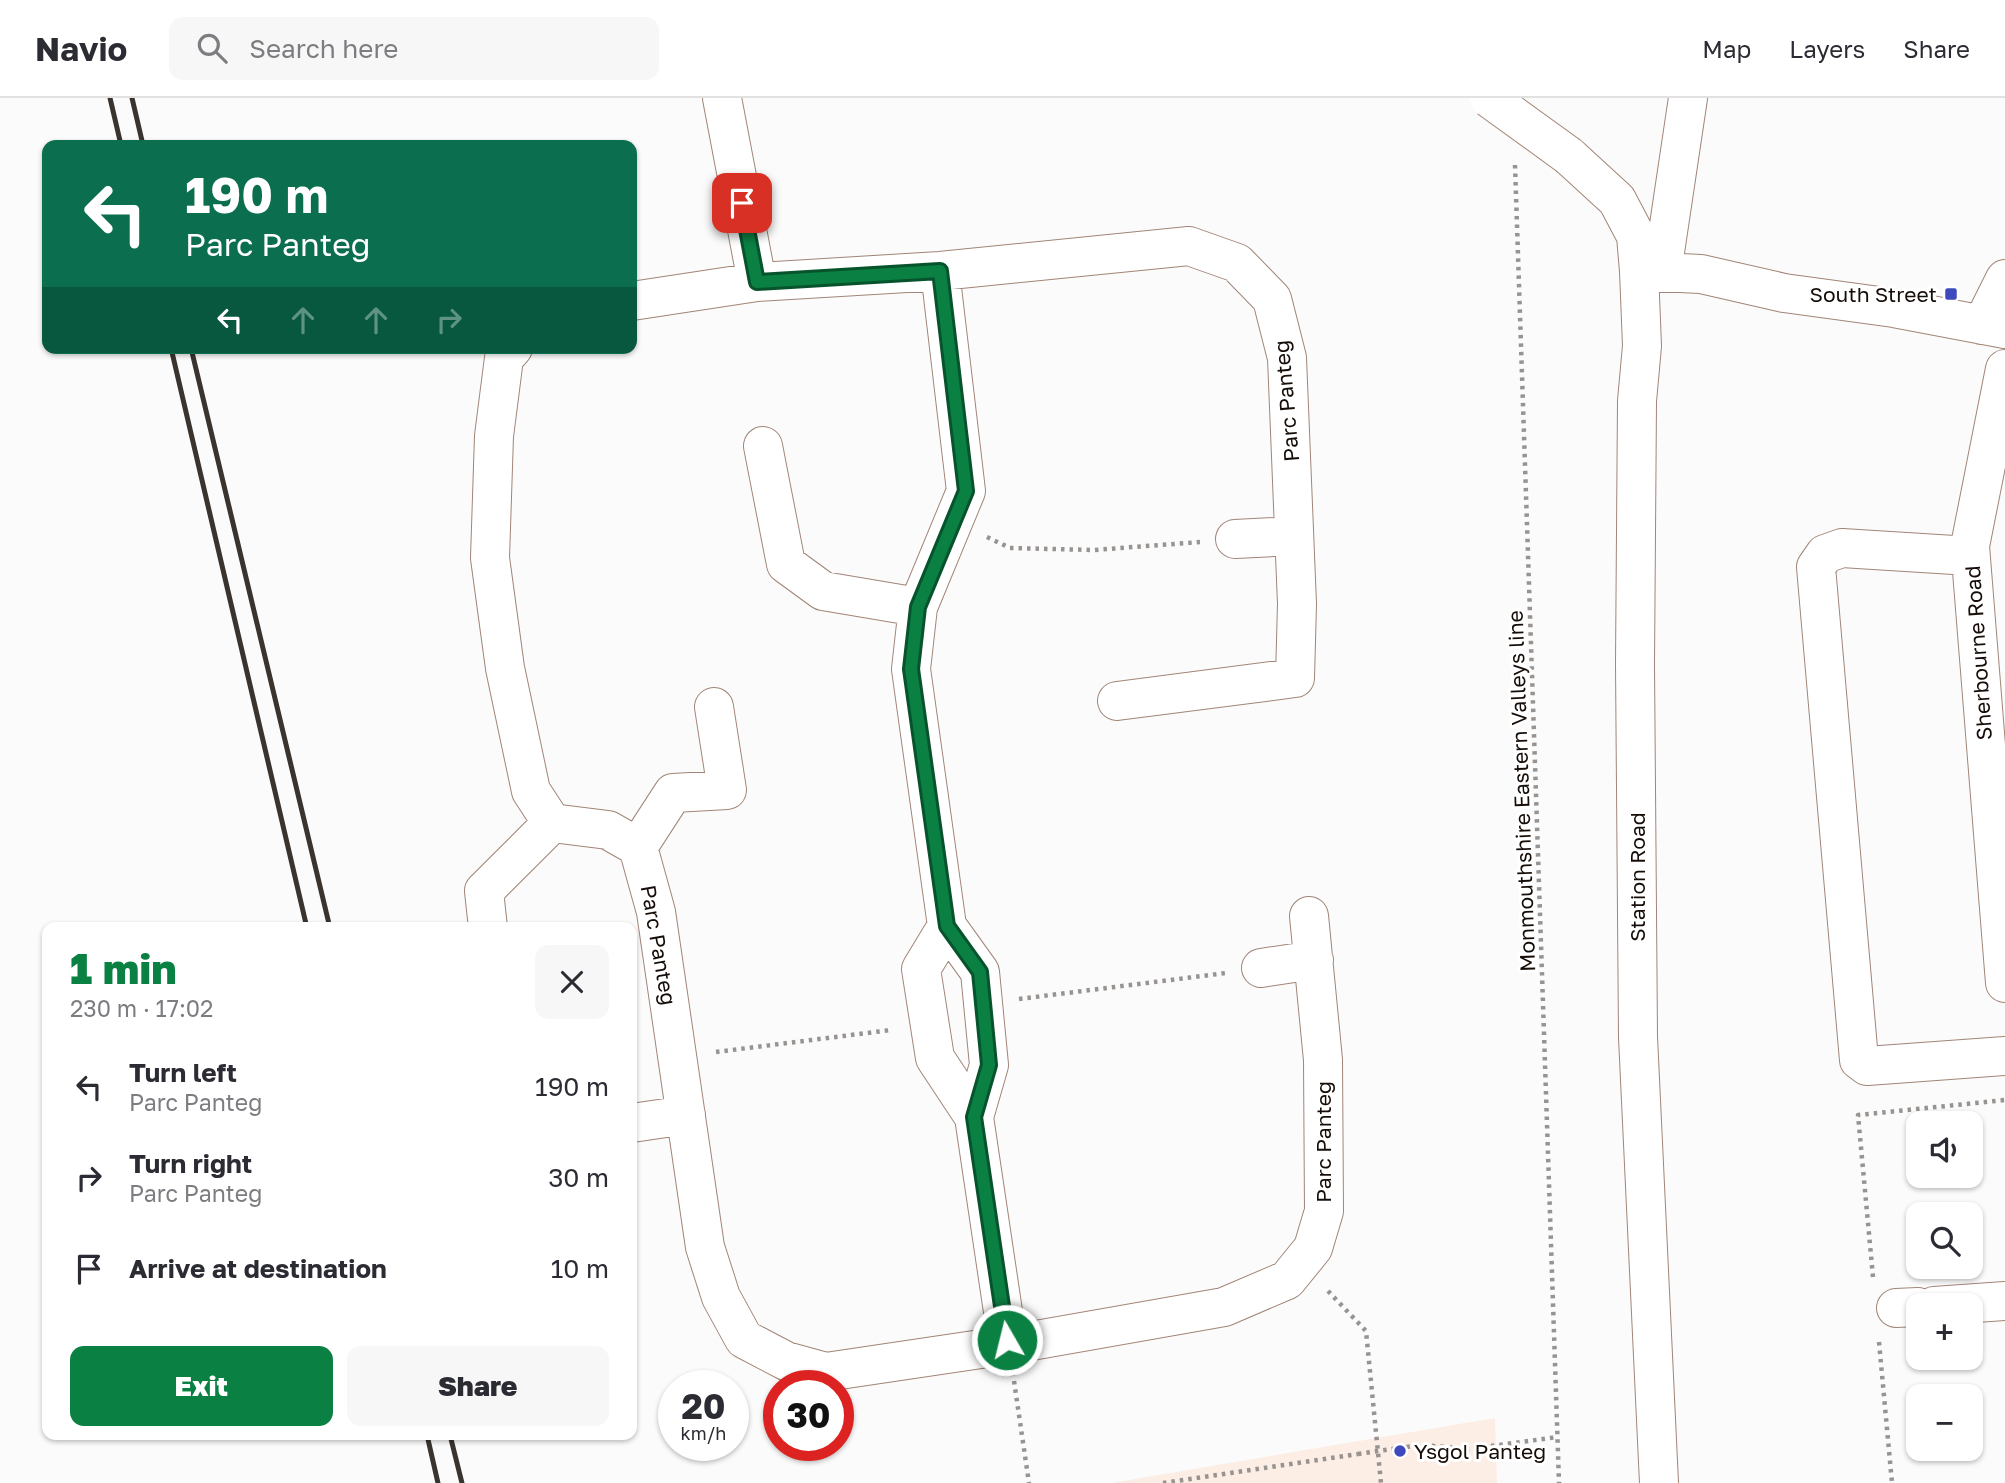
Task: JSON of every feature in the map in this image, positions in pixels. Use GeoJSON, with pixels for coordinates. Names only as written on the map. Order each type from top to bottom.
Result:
{"type":"FeatureCollection","features":[{"type":"Feature","properties":{"kind":"street"},"geometry":{"type":"LineString","coordinates":[[722,98],[757,282]]}},
{"type":"Feature","properties":{"kind":"street"},"geometry":{"type":"LineString","coordinates":[[1489,98],[1569,156],[1617,200],[1651,271]]}},
{"type":"Feature","properties":{"kind":"street"},"geometry":{"type":"LineString","coordinates":[[1651,271],[1688,98]]}},
{"type":"Feature","properties":{"kind":"street","name":"Parc Panteg"},"geometry":{"type":"LineString","coordinates":[[637,300],[757,282],[940,271],[1188,246],[1237,263],[1272,299],[1287,358],[1297,604],[1295,678],[1117,701]]}},
{"type":"Feature","properties":{"kind":"street"},"geometry":{"type":"LineString","coordinates":[[940,271],[966,491],[918,607],[911,669],[947,926],[980,972],[989,1065],[974,1117],[1010,1354]]}},
{"type":"Feature","properties":{"kind":"street"},"geometry":{"type":"LineString","coordinates":[[1651,271],[1701,274],[1784,293],[1894,308],[1994,327],[2005,279]]}},
{"type":"Feature","properties":{"kind":"street","name":"Station Road"},"geometry":{"type":"LineString","coordinates":[[1651,271],[1637,401],[1635,664],[1638,1037],[1659,1483]]}},
{"type":"Feature","properties":{"kind":"street"},"geometry":{"type":"LineString","coordinates":[[508,354],[504,358],[494,436],[490,558],[505,668],[531,791],[552,823],[608,830],[638,848],[673,793],[727,790],[714,707]]}},
{"type":"Feature","properties":{"kind":"street","name":"Sherbourne Road"},"geometry":{"type":"LineString","coordinates":[[2005,369],[1982,547],[2005,983]]}},
{"type":"Feature","properties":{"kind":"street"},"geometry":{"type":"LineString","coordinates":[[763,446],[786,564],[823,591],[918,607]]}},
{"type":"Feature","properties":{"kind":"street"},"geometry":{"type":"LineString","coordinates":[[1235,539],[1294,536]]}},
{"type":"Feature","properties":{"kind":"street"},"geometry":{"type":"LineString","coordinates":[[1982,547],[1842,548],[1825,554],[1816,567],[1859,1060],[1867,1066],[2005,1056]]}},
{"type":"Feature","properties":{"kind":"street"},"geometry":{"type":"LineString","coordinates":[[487,922],[484,891],[552,823]]}},
{"type":"Feature","properties":{"kind":"street","name":"Parc Panteg"},"geometry":{"type":"LineString","coordinates":[[638,848],[656,912],[705,1247],[721,1297],[744,1339],[786,1361],[827,1372],[1010,1354],[1224,1307],[1287,1280],[1313,1248],[1324,1211],[1323,1059],[1309,916]]}},
{"type":"Feature","properties":{"kind":"street"},"geometry":{"type":"LineString","coordinates":[[947,926],[921,969],[935,1058],[974,1117]]}},
{"type":"Feature","properties":{"kind":"street"},"geometry":{"type":"LineString","coordinates":[[1261,968],[1314,960]]}},
{"type":"Feature","properties":{"kind":"street"},"geometry":{"type":"LineString","coordinates":[[637,1123],[686,1115]]}},
{"type":"Feature","properties":{"kind":"street"},"geometry":{"type":"LineString","coordinates":[[1983,1303],[2005,1301]]}},
{"type":"Feature","properties":{"kind":"path","name":"Monmouthshire Eastern Valleys line"},"geometry":{"type":"LineString","coordinates":[[1515,154],[1559,1483]]}},
{"type":"Feature","properties":{"kind":"path"},"geometry":{"type":"LineString","coordinates":[[955,521],[1010,548],[1094,550],[1235,539]]}},
{"type":"Feature","properties":{"kind":"path"},"geometry":{"type":"LineString","coordinates":[[982,1004],[1261,968]]}},
{"type":"Feature","properties":{"kind":"path"},"geometry":{"type":"LineString","coordinates":[[677,1056],[930,1025]]}},
{"type":"Feature","properties":{"kind":"path"},"geometry":{"type":"LineString","coordinates":[[1892,1483],[1891,1308],[1858,1115],[2005,1100]]}},
{"type":"Feature","properties":{"kind":"path"},"geometry":{"type":"LineString","coordinates":[[1301,1263],[1366,1331],[1381,1483]]}},
{"type":"Feature","properties":{"kind":"path"},"geometry":{"type":"LineString","coordinates":[[1010,1354],[1029,1483]]}},
{"type":"Feature","properties":{"kind":"path"},"geometry":{"type":"LineString","coordinates":[[1163,1483],[1422,1445],[1469,1449],[1558,1437]]}},
{"type":"Feature","properties":{"kind":"shaded area","name":"Ysgol Panteg"},"geometry":{"type":"Polygon","coordinates":[[[1495,1418],[1497,1483],[1111,1483],[1495,1418]]]}},
{"type":"Feature","properties":{"kind":"railway"},"geometry":{"type":"LineString","coordinates":[[110,98],[120,140]]}},
{"type":"Feature","properties":{"kind":"railway"},"geometry":{"type":"LineString","coordinates":[[132,98],[142,140]]}},
{"type":"Feature","properties":{"kind":"railway"},"geometry":{"type":"LineString","coordinates":[[172,354],[306,922]]}},
{"type":"Feature","properties":{"kind":"railway"},"geometry":{"type":"LineString","coordinates":[[192,354],[329,922]]}},
{"type":"Feature","properties":{"kind":"railway"},"geometry":{"type":"LineString","coordinates":[[428,1440],[438,1483]]}},
{"type":"Feature","properties":{"kind":"railway"},"geometry":{"type":"LineString","coordinates":[[451,1440],[462,1483]]}},
{"type":"Feature","properties":{"kind":"place","name":"South Street"},"geometry":{"type":"Point","coordinates":[1951,294]}},
{"type":"Feature","properties":{"kind":"place","name":"Ysgol Panteg"},"geometry":{"type":"Point","coordinates":[1400,1451]}},
{"type":"Feature","properties":{"kind":"route"},"geometry":{"type":"LineString","coordinates":[[742,203],[757,282],[940,271],[966,491],[918,607],[911,669],[947,926],[980,972],[989,1065],[974,1117],[1007,1340]]}}]}
